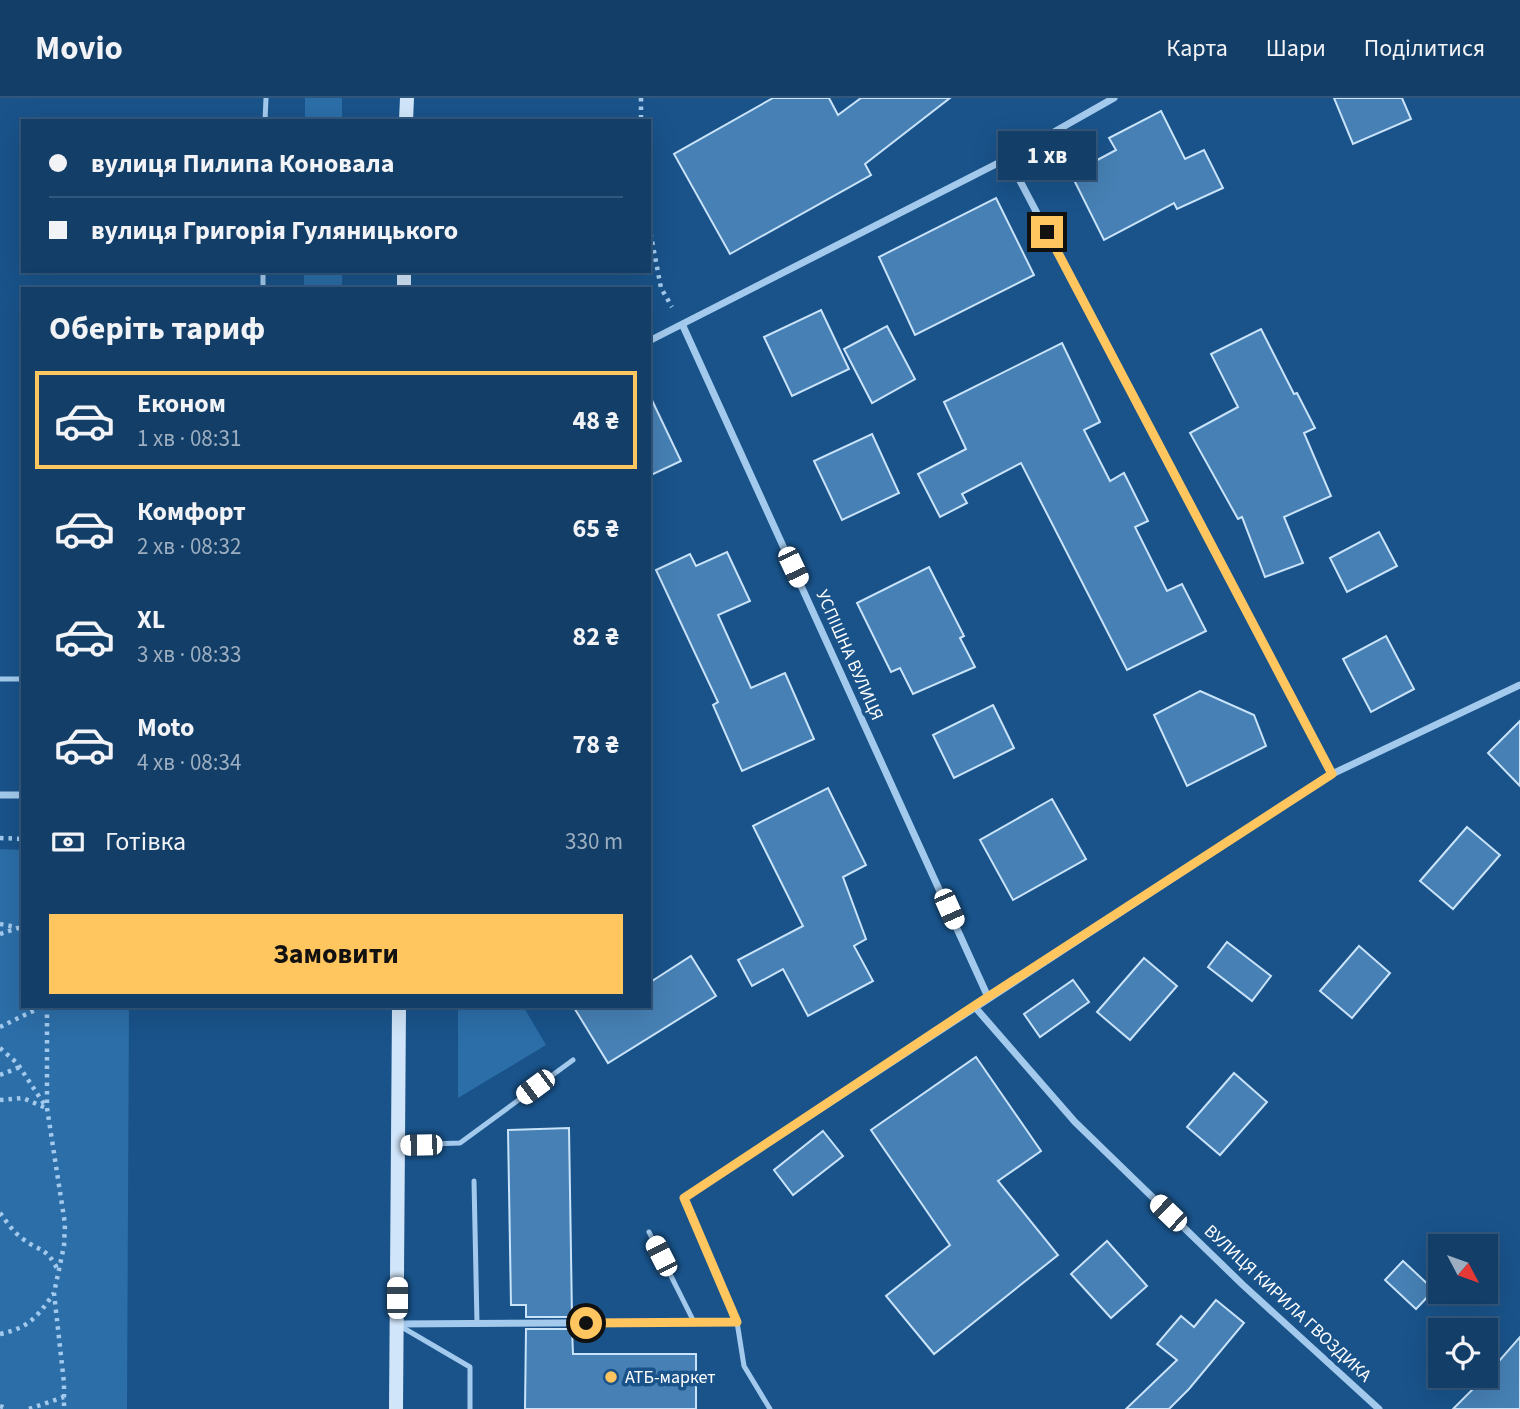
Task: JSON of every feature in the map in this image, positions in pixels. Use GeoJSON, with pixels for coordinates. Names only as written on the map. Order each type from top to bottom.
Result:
{"type":"FeatureCollection","features":[{"type":"Feature","properties":{"kind":"main road"},"geometry":{"type":"LineString","coordinates":[[406,119],[407,98]]}},
{"type":"Feature","properties":{"kind":"main road"},"geometry":{"type":"LineString","coordinates":[[396,1409],[399,1008]]}},
{"type":"Feature","properties":{"kind":"street"},"geometry":{"type":"LineString","coordinates":[[651,340],[1008,158],[1114,98]]}},
{"type":"Feature","properties":{"kind":"street"},"geometry":{"type":"LineString","coordinates":[[1008,158],[1332,774]]}},
{"type":"Feature","properties":{"kind":"street","name":"УСПІШНА ВУЛИЦЯ"},"geometry":{"type":"LineString","coordinates":[[683,326],[988,997]]}},
{"type":"Feature","properties":{"kind":"street"},"geometry":{"type":"LineString","coordinates":[[397,1324],[737,1322],[684,1198],[1332,774],[1520,685]]}},
{"type":"Feature","properties":{"kind":"street"},"geometry":{"type":"LineString","coordinates":[[0,795],[21,795]]}},
{"type":"Feature","properties":{"kind":"street","name":"ВУЛИЦЯ КИРИЛА ГВОЗДИКА"},"geometry":{"type":"LineString","coordinates":[[974,1006],[1075,1122],[1242,1285],[1379,1409]]}},
{"type":"Feature","properties":{"kind":"lane"},"geometry":{"type":"LineString","coordinates":[[265,119],[266,98]]}},
{"type":"Feature","properties":{"kind":"lane"},"geometry":{"type":"LineString","coordinates":[[0,679],[21,679]]}},
{"type":"Feature","properties":{"kind":"lane"},"geometry":{"type":"LineString","coordinates":[[398,1146],[460,1143],[573,1059]]}},
{"type":"Feature","properties":{"kind":"lane"},"geometry":{"type":"LineString","coordinates":[[474,1181],[477,1323]]}},
{"type":"Feature","properties":{"kind":"lane"},"geometry":{"type":"LineString","coordinates":[[649,1232],[694,1322]]}},
{"type":"Feature","properties":{"kind":"lane"},"geometry":{"type":"LineString","coordinates":[[737,1322],[744,1366],[770,1409]]}},
{"type":"Feature","properties":{"kind":"lane"},"geometry":{"type":"LineString","coordinates":[[397,1324],[470,1367],[470,1409]]}},
{"type":"Feature","properties":{"kind":"path"},"geometry":{"type":"LineString","coordinates":[[641,98],[642,119]]}},
{"type":"Feature","properties":{"kind":"path"},"geometry":{"type":"LineString","coordinates":[[651,236],[661,288],[683,326]]}},
{"type":"Feature","properties":{"kind":"path"},"geometry":{"type":"LineString","coordinates":[[0,838],[21,839]]}},
{"type":"Feature","properties":{"kind":"path"},"geometry":{"type":"LineString","coordinates":[[0,924],[20,929]]}},
{"type":"Feature","properties":{"kind":"path"},"geometry":{"type":"LineString","coordinates":[[0,934],[20,929]]}},
{"type":"Feature","properties":{"kind":"path"},"geometry":{"type":"LineString","coordinates":[[0,1027],[36,1008]]}},
{"type":"Feature","properties":{"kind":"path"},"geometry":{"type":"LineString","coordinates":[[0,1334],[11,1332],[36,1318],[54,1293],[64,1246],[65,1224],[47,1108],[47,1008]]}},
{"type":"Feature","properties":{"kind":"path"},"geometry":{"type":"LineString","coordinates":[[0,1048],[20,1067],[47,1108]]}},
{"type":"Feature","properties":{"kind":"path"},"geometry":{"type":"LineString","coordinates":[[0,1075],[20,1067]]}},
{"type":"Feature","properties":{"kind":"path"},"geometry":{"type":"LineString","coordinates":[[0,1100],[23,1098],[47,1108]]}},
{"type":"Feature","properties":{"kind":"path"},"geometry":{"type":"LineString","coordinates":[[0,1213],[25,1241],[49,1254],[60,1272]]}},
{"type":"Feature","properties":{"kind":"path"},"geometry":{"type":"LineString","coordinates":[[54,1293],[64,1409]]}},
{"type":"Feature","properties":{"kind":"path"},"geometry":{"type":"LineString","coordinates":[[29,1409],[64,1397]]}},
{"type":"Feature","properties":{"kind":"path"},"geometry":{"type":"LineString","coordinates":[[0,1406],[8,1409]]}},
{"type":"Feature","properties":{"kind":"shaded area"},"geometry":{"type":"Polygon","coordinates":[[[305,98],[342,98],[342,119],[305,119],[305,98]]]}},
{"type":"Feature","properties":{"kind":"shaded area"},"geometry":{"type":"Polygon","coordinates":[[[304,273],[342,273],[342,287],[304,287],[304,273]]]}},
{"type":"Feature","properties":{"kind":"shaded area"},"geometry":{"type":"Polygon","coordinates":[[[0,849],[21,850],[21,1008],[129,1008],[127,1409],[0,1409],[0,849]]]}},
{"type":"Feature","properties":{"kind":"shaded area"},"geometry":{"type":"Polygon","coordinates":[[[458,1008],[524,1008],[546,1045],[458,1098],[458,1008]]]}},
{"type":"Feature","properties":{"kind":"building"},"geometry":{"type":"Polygon","coordinates":[[[773,98],[829,98],[838,115],[861,98],[950,98],[865,164],[871,175],[730,254],[674,154],[773,98]]]}},
{"type":"Feature","properties":{"kind":"building"},"geometry":{"type":"Polygon","coordinates":[[[1334,98],[1402,98],[1411,119],[1353,144],[1334,98]]]}},
{"type":"Feature","properties":{"kind":"building"},"geometry":{"type":"Polygon","coordinates":[[[1161,111],[1185,159],[1204,150],[1223,188],[1177,209],[1174,203],[1104,240],[1071,174],[1116,150],[1109,138],[1161,111]]]}},
{"type":"Feature","properties":{"kind":"building"},"geometry":{"type":"Polygon","coordinates":[[[996,198],[1034,275],[915,335],[879,257],[996,198]]]}},
{"type":"Feature","properties":{"kind":"building"},"geometry":{"type":"Polygon","coordinates":[[[821,310],[849,369],[792,396],[764,337],[821,310]]]}},
{"type":"Feature","properties":{"kind":"building"},"geometry":{"type":"Polygon","coordinates":[[[887,326],[915,379],[872,403],[844,349],[887,326]]]}},
{"type":"Feature","properties":{"kind":"building"},"geometry":{"type":"Polygon","coordinates":[[[1261,329],[1294,394],[1297,393],[1315,428],[1304,433],[1331,496],[1284,517],[1303,563],[1265,577],[1242,517],[1238,519],[1190,433],[1238,407],[1211,354],[1261,329]]]}},
{"type":"Feature","properties":{"kind":"building"},"geometry":{"type":"Polygon","coordinates":[[[1062,343],[1100,422],[1084,430],[1110,481],[1124,473],[1148,521],[1135,527],[1167,591],[1182,584],[1206,631],[1127,670],[1021,463],[962,494],[967,503],[940,517],[918,474],[966,449],[944,402],[1062,343]]]}},
{"type":"Feature","properties":{"kind":"building"},"geometry":{"type":"Polygon","coordinates":[[[651,398],[681,461],[651,475],[651,398]]]}},
{"type":"Feature","properties":{"kind":"building"},"geometry":{"type":"Polygon","coordinates":[[[872,434],[899,493],[842,520],[814,461],[872,434]]]}},
{"type":"Feature","properties":{"kind":"building"},"geometry":{"type":"Polygon","coordinates":[[[1379,532],[1397,566],[1347,592],[1330,558],[1379,532]]]}},
{"type":"Feature","properties":{"kind":"building"},"geometry":{"type":"Polygon","coordinates":[[[727,552],[750,601],[718,615],[751,688],[785,673],[814,739],[742,771],[713,705],[718,702],[656,570],[690,554],[696,566],[727,552]]]}},
{"type":"Feature","properties":{"kind":"building"},"geometry":{"type":"Polygon","coordinates":[[[929,567],[964,636],[960,638],[975,667],[913,694],[900,668],[891,672],[857,603],[929,567]]]}},
{"type":"Feature","properties":{"kind":"building"},"geometry":{"type":"Polygon","coordinates":[[[1386,636],[1414,689],[1371,712],[1343,659],[1386,636]]]}},
{"type":"Feature","properties":{"kind":"building"},"geometry":{"type":"Polygon","coordinates":[[[1200,691],[1254,715],[1266,746],[1187,786],[1154,715],[1200,691]]]}},
{"type":"Feature","properties":{"kind":"building"},"geometry":{"type":"Polygon","coordinates":[[[993,705],[1014,748],[954,778],[933,735],[993,705]]]}},
{"type":"Feature","properties":{"kind":"building"},"geometry":{"type":"Polygon","coordinates":[[[1520,721],[1520,786],[1488,753],[1520,721]]]}},
{"type":"Feature","properties":{"kind":"building"},"geometry":{"type":"Polygon","coordinates":[[[828,788],[866,865],[843,877],[866,939],[854,946],[873,981],[808,1016],[783,969],[752,986],[738,960],[803,926],[753,826],[828,788]]]}},
{"type":"Feature","properties":{"kind":"building"},"geometry":{"type":"Polygon","coordinates":[[[1052,799],[1086,859],[1013,900],[980,840],[1052,799]]]}},
{"type":"Feature","properties":{"kind":"building"},"geometry":{"type":"Polygon","coordinates":[[[1467,827],[1500,855],[1453,909],[1420,881],[1467,827]]]}},
{"type":"Feature","properties":{"kind":"building"},"geometry":{"type":"Polygon","coordinates":[[[1227,942],[1271,976],[1252,1001],[1208,967],[1227,942]]]}},
{"type":"Feature","properties":{"kind":"building"},"geometry":{"type":"Polygon","coordinates":[[[1359,946],[1390,973],[1352,1018],[1320,991],[1359,946]]]}},
{"type":"Feature","properties":{"kind":"building"},"geometry":{"type":"Polygon","coordinates":[[[691,956],[716,996],[608,1063],[574,1008],[651,1008],[651,982],[691,956]]]}},
{"type":"Feature","properties":{"kind":"building"},"geometry":{"type":"Polygon","coordinates":[[[1144,958],[1177,986],[1130,1040],[1097,1012],[1144,958]]]}},
{"type":"Feature","properties":{"kind":"building"},"geometry":{"type":"Polygon","coordinates":[[[1073,980],[1089,1002],[1040,1037],[1024,1014],[1073,980]]]}},
{"type":"Feature","properties":{"kind":"building"},"geometry":{"type":"Polygon","coordinates":[[[976,1057],[1041,1151],[998,1181],[1058,1255],[934,1354],[886,1296],[950,1245],[871,1130],[976,1057]]]}},
{"type":"Feature","properties":{"kind":"building"},"geometry":{"type":"Polygon","coordinates":[[[1234,1073],[1267,1102],[1220,1155],[1187,1127],[1234,1073]]]}},
{"type":"Feature","properties":{"kind":"building"},"geometry":{"type":"Polygon","coordinates":[[[569,1128],[572,1317],[526,1317],[526,1305],[511,1305],[508,1130],[569,1128]]]}},
{"type":"Feature","properties":{"kind":"building"},"geometry":{"type":"Polygon","coordinates":[[[823,1131],[843,1156],[793,1195],[774,1170],[823,1131]]]}},
{"type":"Feature","properties":{"kind":"building"},"geometry":{"type":"Polygon","coordinates":[[[1107,1241],[1147,1286],[1111,1318],[1071,1274],[1107,1241]]]}},
{"type":"Feature","properties":{"kind":"building"},"geometry":{"type":"Polygon","coordinates":[[[1403,1261],[1428,1284],[1428,1296],[1416,1309],[1385,1280],[1403,1261]]]}},
{"type":"Feature","properties":{"kind":"building"},"geometry":{"type":"Polygon","coordinates":[[[1216,1300],[1244,1323],[1169,1409],[1126,1409],[1177,1360],[1157,1344],[1181,1316],[1194,1327],[1216,1300]]]}},
{"type":"Feature","properties":{"kind":"building","name":"АТБ-маркет"},"geometry":{"type":"Polygon","coordinates":[[[526,1329],[572,1329],[573,1354],[696,1354],[696,1409],[525,1409],[526,1329]]]}},
{"type":"Feature","properties":{"kind":"building"},"geometry":{"type":"Polygon","coordinates":[[[1520,1337],[1520,1409],[1453,1409],[1474,1388],[1498,1388],[1498,1362],[1520,1337]]]}},
{"type":"Feature","properties":{"kind":"place","name":"АТБ-маркет"},"geometry":{"type":"Point","coordinates":[611,1377]}},
{"type":"Feature","properties":{"kind":"route"},"geometry":{"type":"LineString","coordinates":[[586,1323],[737,1322],[684,1198],[1332,774],[1047,232]]}}]}
